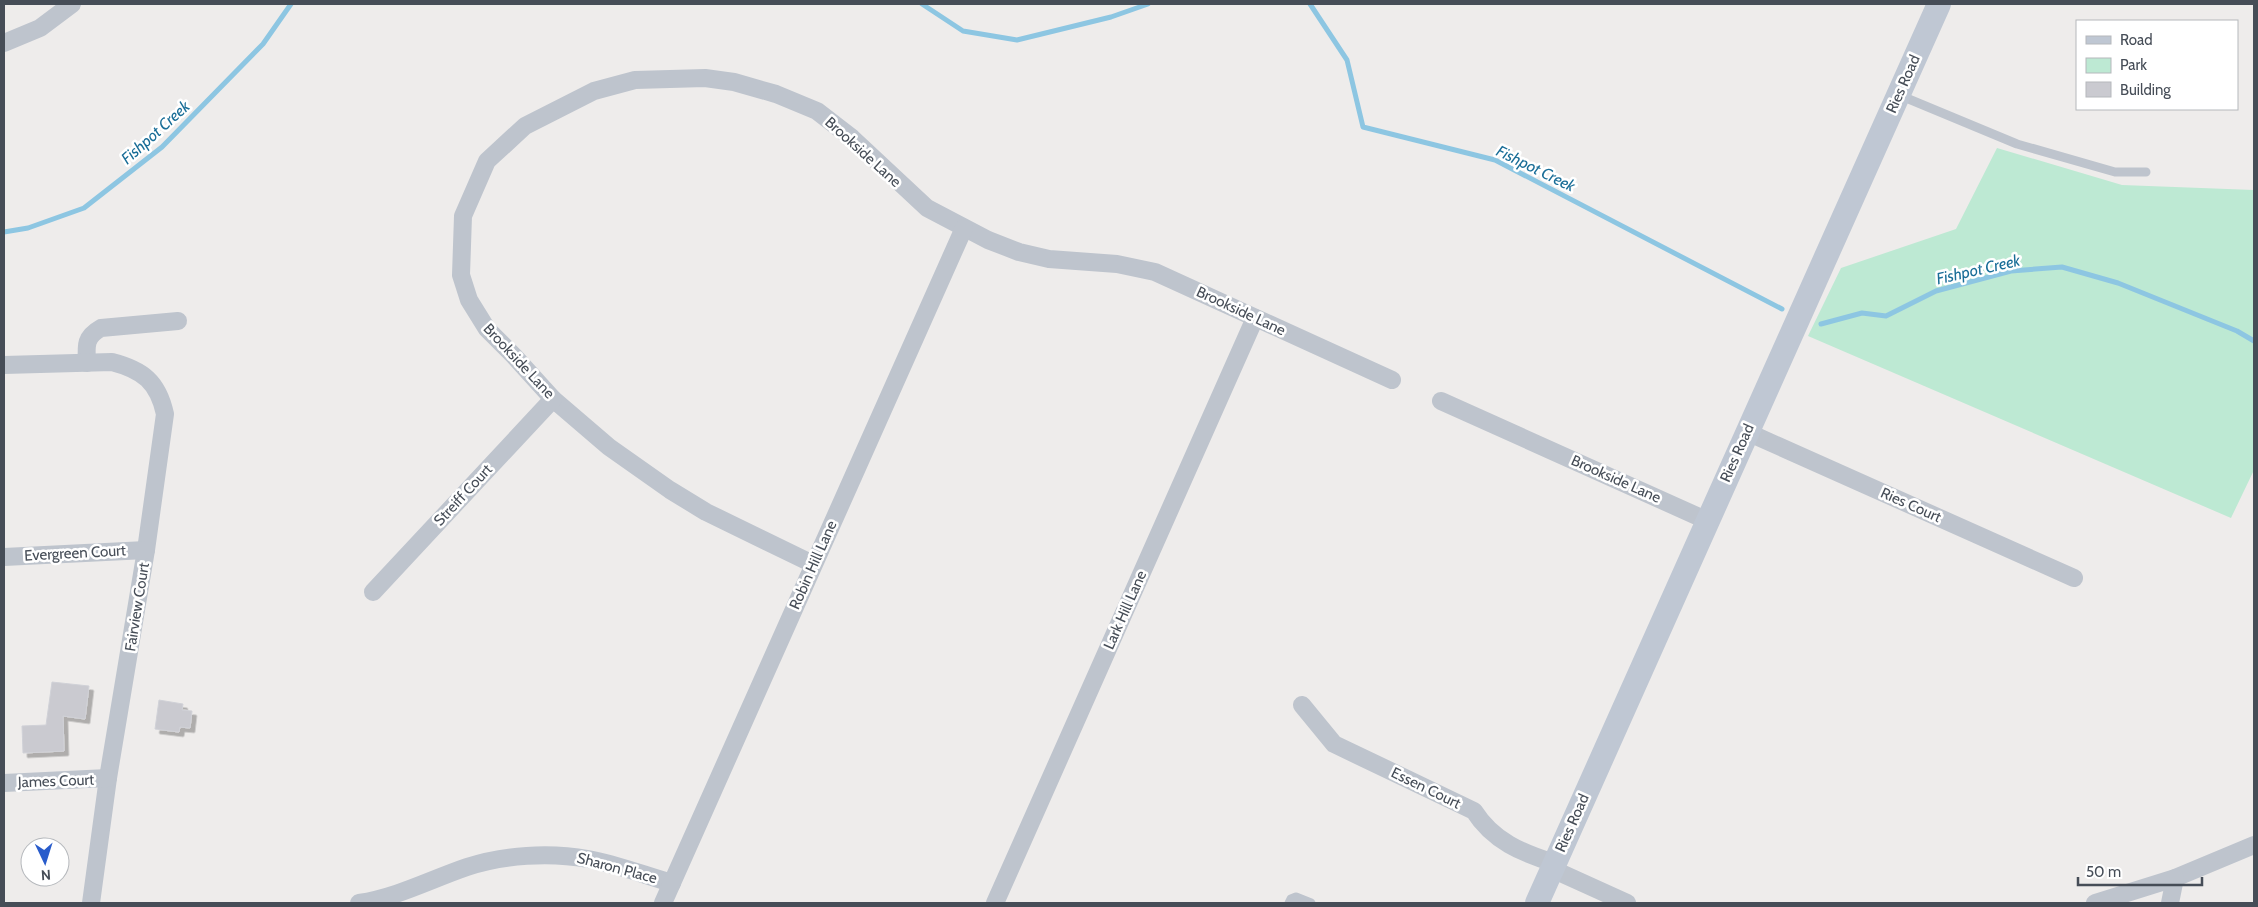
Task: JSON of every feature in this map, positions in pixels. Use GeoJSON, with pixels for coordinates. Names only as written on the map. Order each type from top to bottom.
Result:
{"type":"FeatureCollection","features":[{"type":"Feature","properties":{"kind":"street"},"geometry":{"type":"LineString","coordinates":[[4,43],[40,28],[72,4]]}},
{"type":"Feature","properties":{"kind":"street","name":"Ries Road"},"geometry":{"type":"LineString","coordinates":[[1537,903],[1938,4]]}},
{"type":"Feature","properties":{"kind":"street","name":"Brookside Lane"},"geometry":{"type":"LineString","coordinates":[[813,564],[706,512],[670,490],[609,447],[553,399],[487,329],[469,300],[461,276],[464,216],[487,161],[525,126],[594,91],[635,80],[671,77],[705,78],[734,82],[776,94],[817,111],[852,138],[926,208],[964,228],[1019,252],[1049,259],[1117,264],[1155,272],[1392,380]]}},
{"type":"Feature","properties":{"kind":"street","name":"Robin Hill Lane"},"geometry":{"type":"LineString","coordinates":[[663,903],[964,228]]}},
{"type":"Feature","properties":{"kind":"street","name":"Lark Hill Lane"},"geometry":{"type":"LineString","coordinates":[[995,903],[1255,318]]}},
{"type":"Feature","properties":{"kind":"street"},"geometry":{"type":"LineString","coordinates":[[87,363],[86,346],[91,333],[102,328],[178,321]]}},
{"type":"Feature","properties":{"kind":"street","name":"Fairview Court"},"geometry":{"type":"LineString","coordinates":[[4,365],[112,362],[126,366],[141,373],[153,384],[161,397],[165,414],[164,433],[108,778],[90,903]]}},
{"type":"Feature","properties":{"kind":"street","name":"Streiff Court"},"geometry":{"type":"LineString","coordinates":[[373,592],[553,399]]}},
{"type":"Feature","properties":{"kind":"street","name":"Brookside Lane"},"geometry":{"type":"LineString","coordinates":[[1441,401],[1708,521]]}},
{"type":"Feature","properties":{"kind":"street","name":"Ries Court"},"geometry":{"type":"LineString","coordinates":[[1747,432],[2074,578]]}},
{"type":"Feature","properties":{"kind":"street","name":"Evergreen Court"},"geometry":{"type":"LineString","coordinates":[[4,556],[146,550]]}},
{"type":"Feature","properties":{"kind":"street","name":"Essen Court"},"geometry":{"type":"LineString","coordinates":[[1302,705],[1334,744],[1474,811],[1481,822],[1520,852],[1553,866],[1626,903]]}},
{"type":"Feature","properties":{"kind":"street","name":"James Court"},"geometry":{"type":"LineString","coordinates":[[4,783],[108,778]]}},
{"type":"Feature","properties":{"kind":"street"},"geometry":{"type":"LineString","coordinates":[[2095,903],[2175,878],[2254,843]]}},
{"type":"Feature","properties":{"kind":"street","name":"Sharon Place"},"geometry":{"type":"LineString","coordinates":[[358,903],[384,899],[469,866],[506,859],[553,855],[590,859],[672,884]]}},
{"type":"Feature","properties":{"kind":"street"},"geometry":{"type":"LineString","coordinates":[[2170,903],[2175,878]]}},
{"type":"Feature","properties":{"kind":"lane"},"geometry":{"type":"LineString","coordinates":[[1899,94],[2017,144],[2115,172],[2146,172]]}},
{"type":"Feature","properties":{"kind":"lane"},"geometry":{"type":"LineString","coordinates":[[1290,903],[1296,897],[1311,903]]}},
{"type":"Feature","properties":{"kind":"green space"},"geometry":{"type":"Polygon","coordinates":[[[1997,148],[2122,185],[2254,190],[2254,470],[2231,518],[1808,336],[1841,268],[1956,229],[1997,148]]]}},
{"type":"Feature","properties":{"kind":"building"},"geometry":{"type":"Polygon","coordinates":[[[52,682],[89,686],[85,719],[63,716],[64,751],[23,753],[22,726],[46,725],[52,682]]]}},
{"type":"Feature","properties":{"kind":"building"},"geometry":{"type":"Polygon","coordinates":[[[159,700],[183,704],[182,710],[192,711],[190,728],[180,727],[179,732],[155,729],[159,700]]]}},
{"type":"Feature","properties":{"kind":"waterway","name":"Fishpot Creek"},"geometry":{"type":"LineString","coordinates":[[4,232],[28,228],[84,208],[162,147],[263,44],[291,4]]}},
{"type":"Feature","properties":{"kind":"waterway","name":"Fishpot Creek"},"geometry":{"type":"LineString","coordinates":[[922,4],[963,31],[1017,40],[1111,17],[1148,4]]}},
{"type":"Feature","properties":{"kind":"waterway","name":"Fishpot Creek"},"geometry":{"type":"LineString","coordinates":[[1310,4],[1347,60],[1363,127],[1495,160],[1782,309]]}},
{"type":"Feature","properties":{"kind":"waterway","name":"Fishpot Creek"},"geometry":{"type":"LineString","coordinates":[[1821,324],[1862,313],[1886,316],[1936,291],[2011,271],[2062,267],[2118,283],[2237,331],[2254,341]]}}]}
